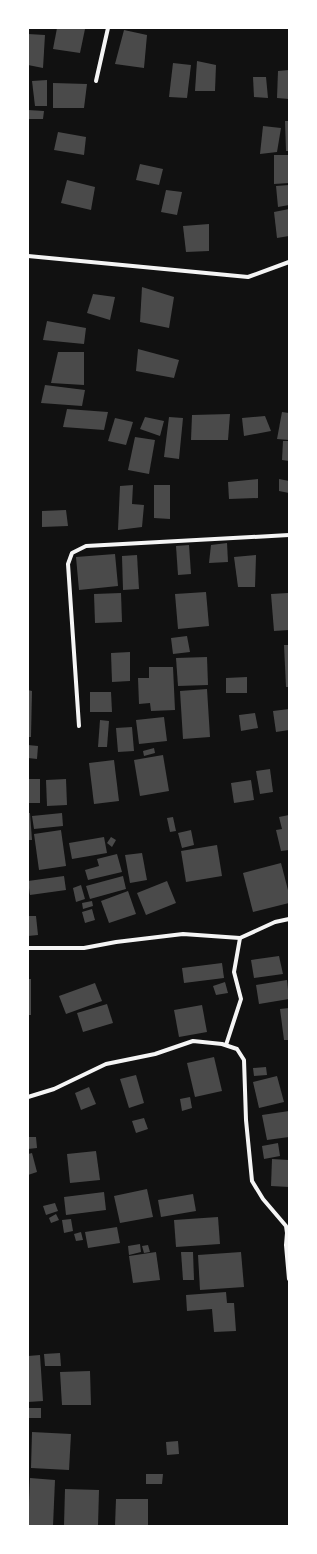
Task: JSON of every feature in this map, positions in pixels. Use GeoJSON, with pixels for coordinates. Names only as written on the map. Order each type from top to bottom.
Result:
{"type":"FeatureCollection","features":[{"type":"Feature","properties":{"kind":"street"},"geometry":{"type":"LineString","coordinates":[[96,81],[108,28]]}},
{"type":"Feature","properties":{"kind":"street"},"geometry":{"type":"LineString","coordinates":[[28,256],[248,278],[289,262]]}},
{"type":"Feature","properties":{"kind":"street"},"geometry":{"type":"LineString","coordinates":[[79,726],[68,564],[72,553],[86,546],[289,535]]}},
{"type":"Feature","properties":{"kind":"street"},"geometry":{"type":"LineString","coordinates":[[28,948],[84,948],[116,942],[184,934],[240,938],[275,922],[289,919]]}},
{"type":"Feature","properties":{"kind":"street"},"geometry":{"type":"LineString","coordinates":[[226,1045],[241,999],[234,972],[240,938]]}},
{"type":"Feature","properties":{"kind":"street"},"geometry":{"type":"LineString","coordinates":[[28,1097],[54,1089],[106,1064],[155,1054],[193,1041],[226,1045],[236,1049],[244,1060],[246,1120],[252,1181],[263,1199],[288,1226],[286,1245],[289,1279]]}},
{"type":"Feature","properties":{"kind":"building"},"geometry":{"type":"Polygon","coordinates":[[[57,28],[85,29],[80,53],[53,49],[57,28]]]}},
{"type":"Feature","properties":{"kind":"building"},"geometry":{"type":"Polygon","coordinates":[[[124,30],[147,35],[144,68],[115,64],[124,30]]]}},
{"type":"Feature","properties":{"kind":"building"},"geometry":{"type":"Polygon","coordinates":[[[28,34],[45,35],[43,68],[28,65],[28,34]]]}},
{"type":"Feature","properties":{"kind":"building"},"geometry":{"type":"Polygon","coordinates":[[[197,61],[216,65],[215,91],[195,91],[197,61]]]}},
{"type":"Feature","properties":{"kind":"building"},"geometry":{"type":"Polygon","coordinates":[[[173,63],[191,65],[187,98],[169,97],[173,63]]]}},
{"type":"Feature","properties":{"kind":"building"},"geometry":{"type":"Polygon","coordinates":[[[289,70],[289,99],[277,98],[278,71],[289,70]]]}},
{"type":"Feature","properties":{"kind":"building"},"geometry":{"type":"Polygon","coordinates":[[[253,77],[266,77],[268,98],[254,97],[253,77]]]}},
{"type":"Feature","properties":{"kind":"building"},"geometry":{"type":"Polygon","coordinates":[[[47,80],[47,106],[35,106],[32,81],[47,80]]]}},
{"type":"Feature","properties":{"kind":"building"},"geometry":{"type":"Polygon","coordinates":[[[53,83],[87,84],[84,108],[53,108],[53,83]]]}},
{"type":"Feature","properties":{"kind":"building"},"geometry":{"type":"Polygon","coordinates":[[[28,110],[44,111],[43,119],[28,119],[28,110]]]}},
{"type":"Feature","properties":{"kind":"building"},"geometry":{"type":"Polygon","coordinates":[[[285,121],[289,121],[289,151],[286,151],[285,121]]]}},
{"type":"Feature","properties":{"kind":"building"},"geometry":{"type":"Polygon","coordinates":[[[263,126],[281,128],[277,152],[260,154],[263,126]]]}},
{"type":"Feature","properties":{"kind":"building"},"geometry":{"type":"Polygon","coordinates":[[[58,132],[86,137],[84,155],[54,150],[58,132]]]}},
{"type":"Feature","properties":{"kind":"building"},"geometry":{"type":"Polygon","coordinates":[[[274,155],[289,155],[289,183],[274,184],[274,155]]]}},
{"type":"Feature","properties":{"kind":"building"},"geometry":{"type":"Polygon","coordinates":[[[140,164],[163,169],[159,185],[136,180],[140,164]]]}},
{"type":"Feature","properties":{"kind":"building"},"geometry":{"type":"Polygon","coordinates":[[[67,180],[95,187],[91,210],[61,203],[67,180]]]}},
{"type":"Feature","properties":{"kind":"building"},"geometry":{"type":"Polygon","coordinates":[[[289,185],[289,205],[278,207],[276,186],[289,185]]]}},
{"type":"Feature","properties":{"kind":"building"},"geometry":{"type":"Polygon","coordinates":[[[166,190],[182,192],[177,215],[161,212],[166,190]]]}},
{"type":"Feature","properties":{"kind":"building"},"geometry":{"type":"Polygon","coordinates":[[[289,209],[289,236],[277,238],[274,212],[289,209]]]}},
{"type":"Feature","properties":{"kind":"building"},"geometry":{"type":"Polygon","coordinates":[[[209,224],[209,251],[186,252],[183,226],[209,224]]]}},
{"type":"Feature","properties":{"kind":"building"},"geometry":{"type":"Polygon","coordinates":[[[142,287],[174,297],[169,328],[140,322],[142,287]]]}},
{"type":"Feature","properties":{"kind":"building"},"geometry":{"type":"Polygon","coordinates":[[[93,294],[115,297],[110,320],[87,313],[93,294]]]}},
{"type":"Feature","properties":{"kind":"building"},"geometry":{"type":"Polygon","coordinates":[[[47,321],[86,328],[84,344],[43,340],[47,321]]]}},
{"type":"Feature","properties":{"kind":"building"},"geometry":{"type":"Polygon","coordinates":[[[138,349],[179,360],[174,378],[136,371],[138,349]]]}},
{"type":"Feature","properties":{"kind":"building"},"geometry":{"type":"Polygon","coordinates":[[[58,352],[84,352],[84,385],[51,383],[58,352]]]}},
{"type":"Feature","properties":{"kind":"building"},"geometry":{"type":"Polygon","coordinates":[[[45,385],[85,390],[82,406],[41,403],[45,385]]]}},
{"type":"Feature","properties":{"kind":"building"},"geometry":{"type":"Polygon","coordinates":[[[67,409],[108,412],[104,430],[63,427],[67,409]]]}},
{"type":"Feature","properties":{"kind":"building"},"geometry":{"type":"Polygon","coordinates":[[[282,412],[289,413],[289,440],[277,439],[282,412]]]}},
{"type":"Feature","properties":{"kind":"building"},"geometry":{"type":"Polygon","coordinates":[[[230,414],[228,440],[191,440],[192,415],[230,414]]]}},
{"type":"Feature","properties":{"kind":"building"},"geometry":{"type":"Polygon","coordinates":[[[265,416],[271,431],[244,436],[242,418],[265,416]]]}},
{"type":"Feature","properties":{"kind":"building"},"geometry":{"type":"Polygon","coordinates":[[[145,417],[164,421],[160,436],[140,429],[145,417]]]}},
{"type":"Feature","properties":{"kind":"building"},"geometry":{"type":"Polygon","coordinates":[[[169,417],[183,418],[179,459],[164,457],[169,417]]]}},
{"type":"Feature","properties":{"kind":"building"},"geometry":{"type":"Polygon","coordinates":[[[115,418],[133,422],[126,445],[108,441],[115,418]]]}},
{"type":"Feature","properties":{"kind":"building"},"geometry":{"type":"Polygon","coordinates":[[[135,437],[155,440],[149,474],[128,470],[135,437]]]}},
{"type":"Feature","properties":{"kind":"building"},"geometry":{"type":"Polygon","coordinates":[[[283,441],[289,441],[289,461],[282,460],[283,441]]]}},
{"type":"Feature","properties":{"kind":"building"},"geometry":{"type":"Polygon","coordinates":[[[258,479],[258,498],[229,499],[228,482],[258,479]]]}},
{"type":"Feature","properties":{"kind":"building"},"geometry":{"type":"Polygon","coordinates":[[[279,479],[289,481],[289,493],[279,491],[279,479]]]}},
{"type":"Feature","properties":{"kind":"building"},"geometry":{"type":"Polygon","coordinates":[[[133,485],[132,504],[144,505],[142,527],[118,530],[120,486],[133,485]]]}},
{"type":"Feature","properties":{"kind":"building"},"geometry":{"type":"Polygon","coordinates":[[[154,485],[170,485],[170,519],[154,518],[154,485]]]}},
{"type":"Feature","properties":{"kind":"building"},"geometry":{"type":"Polygon","coordinates":[[[66,510],[68,526],[42,527],[42,511],[66,510]]]}},
{"type":"Feature","properties":{"kind":"building"},"geometry":{"type":"Polygon","coordinates":[[[227,543],[228,562],[209,563],[211,545],[227,543]]]}},
{"type":"Feature","properties":{"kind":"building"},"geometry":{"type":"Polygon","coordinates":[[[189,545],[191,574],[178,575],[176,546],[189,545]]]}},
{"type":"Feature","properties":{"kind":"building"},"geometry":{"type":"Polygon","coordinates":[[[115,554],[118,586],[79,590],[76,557],[115,554]]]}},
{"type":"Feature","properties":{"kind":"building"},"geometry":{"type":"Polygon","coordinates":[[[137,555],[139,589],[123,590],[122,556],[137,555]]]}},
{"type":"Feature","properties":{"kind":"building"},"geometry":{"type":"Polygon","coordinates":[[[256,555],[255,587],[238,587],[234,557],[256,555]]]}},
{"type":"Feature","properties":{"kind":"building"},"geometry":{"type":"Polygon","coordinates":[[[206,592],[209,626],[178,629],[175,594],[206,592]]]}},
{"type":"Feature","properties":{"kind":"building"},"geometry":{"type":"Polygon","coordinates":[[[121,593],[122,622],[95,623],[94,594],[121,593]]]}},
{"type":"Feature","properties":{"kind":"building"},"geometry":{"type":"Polygon","coordinates":[[[288,593],[289,630],[274,631],[271,594],[288,593]]]}},
{"type":"Feature","properties":{"kind":"building"},"geometry":{"type":"Polygon","coordinates":[[[187,636],[190,652],[173,654],[171,638],[187,636]]]}},
{"type":"Feature","properties":{"kind":"building"},"geometry":{"type":"Polygon","coordinates":[[[284,645],[289,645],[289,687],[286,687],[284,645]]]}},
{"type":"Feature","properties":{"kind":"building"},"geometry":{"type":"Polygon","coordinates":[[[130,652],[130,681],[112,682],[111,653],[130,652]]]}},
{"type":"Feature","properties":{"kind":"building"},"geometry":{"type":"Polygon","coordinates":[[[207,657],[208,685],[178,686],[176,658],[207,657]]]}},
{"type":"Feature","properties":{"kind":"building"},"geometry":{"type":"Polygon","coordinates":[[[149,667],[173,667],[175,710],[151,711],[150,703],[139,704],[138,678],[149,678],[149,667]]]}},
{"type":"Feature","properties":{"kind":"building"},"geometry":{"type":"Polygon","coordinates":[[[247,677],[247,693],[226,693],[226,678],[247,677]]]}},
{"type":"Feature","properties":{"kind":"building"},"geometry":{"type":"Polygon","coordinates":[[[207,689],[210,737],[183,739],[180,691],[207,689]]]}},
{"type":"Feature","properties":{"kind":"building"},"geometry":{"type":"Polygon","coordinates":[[[28,690],[32,691],[31,737],[28,737],[28,690]]]}},
{"type":"Feature","properties":{"kind":"building"},"geometry":{"type":"Polygon","coordinates":[[[90,692],[111,692],[112,712],[90,712],[90,692]]]}},
{"type":"Feature","properties":{"kind":"building"},"geometry":{"type":"Polygon","coordinates":[[[289,709],[289,730],[276,732],[273,711],[289,709]]]}},
{"type":"Feature","properties":{"kind":"building"},"geometry":{"type":"Polygon","coordinates":[[[255,713],[258,728],[241,731],[239,715],[255,713]]]}},
{"type":"Feature","properties":{"kind":"building"},"geometry":{"type":"Polygon","coordinates":[[[164,717],[167,741],[139,744],[136,720],[164,717]]]}},
{"type":"Feature","properties":{"kind":"building"},"geometry":{"type":"Polygon","coordinates":[[[100,720],[109,721],[107,747],[98,747],[100,720]]]}},
{"type":"Feature","properties":{"kind":"building"},"geometry":{"type":"Polygon","coordinates":[[[132,727],[134,751],[118,752],[116,728],[132,727]]]}},
{"type":"Feature","properties":{"kind":"building"},"geometry":{"type":"Polygon","coordinates":[[[28,745],[38,746],[37,759],[28,758],[28,745]]]}},
{"type":"Feature","properties":{"kind":"building"},"geometry":{"type":"Polygon","coordinates":[[[154,748],[155,753],[144,756],[143,751],[154,748]]]}},
{"type":"Feature","properties":{"kind":"building"},"geometry":{"type":"Polygon","coordinates":[[[163,755],[169,791],[140,796],[134,760],[163,755]]]}},
{"type":"Feature","properties":{"kind":"building"},"geometry":{"type":"Polygon","coordinates":[[[114,760],[119,801],[94,804],[89,763],[114,760]]]}},
{"type":"Feature","properties":{"kind":"building"},"geometry":{"type":"Polygon","coordinates":[[[270,769],[273,792],[260,794],[256,771],[270,769]]]}},
{"type":"Feature","properties":{"kind":"building"},"geometry":{"type":"Polygon","coordinates":[[[28,779],[40,779],[40,803],[28,803],[28,779]]]}},
{"type":"Feature","properties":{"kind":"building"},"geometry":{"type":"Polygon","coordinates":[[[66,779],[67,805],[47,806],[46,780],[66,779]]]}},
{"type":"Feature","properties":{"kind":"building"},"geometry":{"type":"Polygon","coordinates":[[[251,780],[254,800],[234,803],[231,783],[251,780]]]}},
{"type":"Feature","properties":{"kind":"building"},"geometry":{"type":"Polygon","coordinates":[[[28,813],[30,813],[32,840],[28,840],[28,813]]]}},
{"type":"Feature","properties":{"kind":"building"},"geometry":{"type":"Polygon","coordinates":[[[62,813],[63,826],[34,829],[32,816],[62,813]]]}},
{"type":"Feature","properties":{"kind":"building"},"geometry":{"type":"Polygon","coordinates":[[[289,815],[289,850],[281,851],[276,830],[282,829],[279,817],[289,815]]]}},
{"type":"Feature","properties":{"kind":"building"},"geometry":{"type":"Polygon","coordinates":[[[173,817],[176,831],[170,832],[167,818],[173,817]]]}},
{"type":"Feature","properties":{"kind":"building"},"geometry":{"type":"Polygon","coordinates":[[[61,830],[66,866],[39,870],[34,834],[61,830]]]}},
{"type":"Feature","properties":{"kind":"building"},"geometry":{"type":"Polygon","coordinates":[[[191,830],[194,845],[182,848],[178,833],[191,830]]]}},
{"type":"Feature","properties":{"kind":"building"},"geometry":{"type":"Polygon","coordinates":[[[104,837],[107,853],[72,859],[69,843],[104,837]]]}},
{"type":"Feature","properties":{"kind":"building"},"geometry":{"type":"Polygon","coordinates":[[[111,837],[116,840],[112,847],[107,843],[111,837]]]}},
{"type":"Feature","properties":{"kind":"building"},"geometry":{"type":"Polygon","coordinates":[[[217,845],[222,876],[186,882],[181,851],[217,845]]]}},
{"type":"Feature","properties":{"kind":"building"},"geometry":{"type":"Polygon","coordinates":[[[142,853],[147,880],[130,883],[125,855],[142,853]]]}},
{"type":"Feature","properties":{"kind":"building"},"geometry":{"type":"Polygon","coordinates":[[[117,854],[122,872],[88,880],[85,870],[99,866],[97,859],[117,854]]]}},
{"type":"Feature","properties":{"kind":"building"},"geometry":{"type":"Polygon","coordinates":[[[281,863],[289,894],[289,903],[253,912],[243,873],[281,863]]]}},
{"type":"Feature","properties":{"kind":"building"},"geometry":{"type":"Polygon","coordinates":[[[64,876],[66,890],[30,895],[28,881],[64,876]]]}},
{"type":"Feature","properties":{"kind":"building"},"geometry":{"type":"Polygon","coordinates":[[[123,876],[126,889],[90,899],[86,886],[123,876]]]}},
{"type":"Feature","properties":{"kind":"building"},"geometry":{"type":"Polygon","coordinates":[[[167,881],[176,903],[146,915],[137,893],[167,881]]]}},
{"type":"Feature","properties":{"kind":"building"},"geometry":{"type":"Polygon","coordinates":[[[81,885],[85,899],[76,902],[73,888],[81,885]]]}},
{"type":"Feature","properties":{"kind":"building"},"geometry":{"type":"Polygon","coordinates":[[[128,891],[136,914],[109,923],[101,901],[128,891]]]}},
{"type":"Feature","properties":{"kind":"building"},"geometry":{"type":"Polygon","coordinates":[[[92,901],[93,906],[83,909],[82,903],[92,901]]]}},
{"type":"Feature","properties":{"kind":"building"},"geometry":{"type":"Polygon","coordinates":[[[92,909],[95,920],[85,923],[82,912],[92,909]]]}},
{"type":"Feature","properties":{"kind":"building"},"geometry":{"type":"Polygon","coordinates":[[[28,916],[36,916],[38,935],[28,936],[28,916]]]}},
{"type":"Feature","properties":{"kind":"building"},"geometry":{"type":"Polygon","coordinates":[[[279,956],[283,974],[254,978],[251,960],[279,956]]]}},
{"type":"Feature","properties":{"kind":"building"},"geometry":{"type":"Polygon","coordinates":[[[222,963],[224,978],[184,983],[182,968],[222,963]]]}},
{"type":"Feature","properties":{"kind":"building"},"geometry":{"type":"Polygon","coordinates":[[[28,979],[31,979],[31,1015],[28,1015],[28,979]]]}},
{"type":"Feature","properties":{"kind":"building"},"geometry":{"type":"Polygon","coordinates":[[[287,980],[289,999],[259,1004],[256,985],[287,980]]]}},
{"type":"Feature","properties":{"kind":"building"},"geometry":{"type":"Polygon","coordinates":[[[225,982],[228,993],[216,995],[213,986],[225,982]]]}},
{"type":"Feature","properties":{"kind":"building"},"geometry":{"type":"Polygon","coordinates":[[[95,983],[102,1001],[66,1014],[59,996],[95,983]]]}},
{"type":"Feature","properties":{"kind":"building"},"geometry":{"type":"Polygon","coordinates":[[[107,1004],[113,1023],[83,1032],[77,1013],[107,1004]]]}},
{"type":"Feature","properties":{"kind":"building"},"geometry":{"type":"Polygon","coordinates":[[[202,1005],[207,1032],[179,1037],[174,1010],[202,1005]]]}},
{"type":"Feature","properties":{"kind":"building"},"geometry":{"type":"Polygon","coordinates":[[[289,1008],[289,1040],[284,1040],[280,1009],[289,1008]]]}},
{"type":"Feature","properties":{"kind":"building"},"geometry":{"type":"Polygon","coordinates":[[[214,1057],[222,1091],[195,1097],[187,1063],[214,1057]]]}},
{"type":"Feature","properties":{"kind":"building"},"geometry":{"type":"Polygon","coordinates":[[[266,1067],[267,1075],[254,1076],[253,1068],[266,1067]]]}},
{"type":"Feature","properties":{"kind":"building"},"geometry":{"type":"Polygon","coordinates":[[[136,1075],[144,1103],[129,1108],[120,1079],[136,1075]]]}},
{"type":"Feature","properties":{"kind":"building"},"geometry":{"type":"Polygon","coordinates":[[[277,1076],[284,1102],[259,1108],[253,1082],[277,1076]]]}},
{"type":"Feature","properties":{"kind":"building"},"geometry":{"type":"Polygon","coordinates":[[[89,1087],[96,1104],[81,1110],[75,1093],[89,1087]]]}},
{"type":"Feature","properties":{"kind":"building"},"geometry":{"type":"Polygon","coordinates":[[[190,1097],[192,1108],[182,1111],[180,1099],[190,1097]]]}},
{"type":"Feature","properties":{"kind":"building"},"geometry":{"type":"Polygon","coordinates":[[[289,1111],[289,1137],[267,1140],[262,1115],[289,1111]]]}},
{"type":"Feature","properties":{"kind":"building"},"geometry":{"type":"Polygon","coordinates":[[[144,1118],[148,1129],[136,1133],[132,1121],[144,1118]]]}},
{"type":"Feature","properties":{"kind":"building"},"geometry":{"type":"Polygon","coordinates":[[[28,1137],[36,1137],[37,1148],[28,1149],[28,1137]]]}},
{"type":"Feature","properties":{"kind":"building"},"geometry":{"type":"Polygon","coordinates":[[[278,1143],[280,1156],[264,1159],[262,1146],[278,1143]]]}},
{"type":"Feature","properties":{"kind":"building"},"geometry":{"type":"Polygon","coordinates":[[[96,1151],[100,1180],[70,1183],[67,1154],[96,1151]]]}},
{"type":"Feature","properties":{"kind":"building"},"geometry":{"type":"Polygon","coordinates":[[[32,1153],[37,1172],[28,1175],[28,1154],[32,1153]]]}},
{"type":"Feature","properties":{"kind":"building"},"geometry":{"type":"Polygon","coordinates":[[[272,1159],[289,1160],[289,1187],[271,1186],[272,1159]]]}},
{"type":"Feature","properties":{"kind":"building"},"geometry":{"type":"Polygon","coordinates":[[[147,1189],[153,1217],[120,1223],[114,1196],[147,1189]]]}},
{"type":"Feature","properties":{"kind":"building"},"geometry":{"type":"Polygon","coordinates":[[[104,1192],[106,1210],[66,1215],[64,1197],[104,1192]]]}},
{"type":"Feature","properties":{"kind":"building"},"geometry":{"type":"Polygon","coordinates":[[[193,1194],[196,1211],[161,1217],[158,1200],[193,1194]]]}},
{"type":"Feature","properties":{"kind":"building"},"geometry":{"type":"Polygon","coordinates":[[[55,1203],[58,1211],[46,1215],[43,1206],[55,1203]]]}},
{"type":"Feature","properties":{"kind":"building"},"geometry":{"type":"Polygon","coordinates":[[[56,1214],[59,1220],[51,1223],[49,1218],[56,1214]]]}},
{"type":"Feature","properties":{"kind":"building"},"geometry":{"type":"Polygon","coordinates":[[[218,1217],[220,1244],[176,1247],[174,1220],[218,1217]]]}},
{"type":"Feature","properties":{"kind":"building"},"geometry":{"type":"Polygon","coordinates":[[[71,1219],[73,1231],[64,1233],[62,1220],[71,1219]]]}},
{"type":"Feature","properties":{"kind":"building"},"geometry":{"type":"Polygon","coordinates":[[[117,1227],[120,1243],[88,1248],[85,1232],[117,1227]]]}},
{"type":"Feature","properties":{"kind":"building"},"geometry":{"type":"Polygon","coordinates":[[[81,1232],[83,1240],[76,1241],[74,1234],[81,1232]]]}},
{"type":"Feature","properties":{"kind":"building"},"geometry":{"type":"Polygon","coordinates":[[[140,1244],[141,1252],[129,1255],[128,1246],[140,1244]]]}},
{"type":"Feature","properties":{"kind":"building"},"geometry":{"type":"Polygon","coordinates":[[[148,1245],[150,1252],[144,1253],[142,1246],[148,1245]]]}},
{"type":"Feature","properties":{"kind":"building"},"geometry":{"type":"Polygon","coordinates":[[[156,1252],[160,1280],[133,1283],[129,1256],[156,1252]]]}},
{"type":"Feature","properties":{"kind":"building"},"geometry":{"type":"Polygon","coordinates":[[[181,1252],[193,1252],[194,1280],[183,1280],[181,1252]]]}},
{"type":"Feature","properties":{"kind":"building"},"geometry":{"type":"Polygon","coordinates":[[[241,1252],[244,1287],[200,1290],[198,1255],[241,1252]]]}},
{"type":"Feature","properties":{"kind":"building"},"geometry":{"type":"Polygon","coordinates":[[[226,1292],[227,1303],[234,1303],[236,1331],[214,1332],[212,1309],[187,1311],[186,1295],[226,1292]]]}},
{"type":"Feature","properties":{"kind":"building"},"geometry":{"type":"Polygon","coordinates":[[[60,1353],[61,1366],[45,1366],[44,1354],[60,1353]]]}},
{"type":"Feature","properties":{"kind":"building"},"geometry":{"type":"Polygon","coordinates":[[[40,1355],[43,1401],[28,1402],[28,1356],[40,1355]]]}},
{"type":"Feature","properties":{"kind":"building"},"geometry":{"type":"Polygon","coordinates":[[[90,1371],[91,1405],[62,1405],[60,1372],[90,1371]]]}},
{"type":"Feature","properties":{"kind":"building"},"geometry":{"type":"Polygon","coordinates":[[[28,1408],[41,1408],[41,1418],[28,1418],[28,1408]]]}},
{"type":"Feature","properties":{"kind":"building"},"geometry":{"type":"Polygon","coordinates":[[[32,1432],[71,1434],[69,1470],[31,1468],[32,1432]]]}},
{"type":"Feature","properties":{"kind":"building"},"geometry":{"type":"Polygon","coordinates":[[[178,1441],[179,1454],[167,1455],[166,1442],[178,1441]]]}},
{"type":"Feature","properties":{"kind":"building"},"geometry":{"type":"Polygon","coordinates":[[[146,1474],[163,1474],[162,1484],[146,1484],[146,1474]]]}},
{"type":"Feature","properties":{"kind":"building"},"geometry":{"type":"Polygon","coordinates":[[[30,1478],[55,1480],[53,1526],[28,1526],[30,1478]]]}},
{"type":"Feature","properties":{"kind":"building"},"geometry":{"type":"Polygon","coordinates":[[[65,1489],[99,1490],[98,1526],[64,1526],[65,1489]]]}},
{"type":"Feature","properties":{"kind":"building"},"geometry":{"type":"Polygon","coordinates":[[[116,1499],[148,1499],[148,1526],[115,1526],[116,1499]]]}}]}
